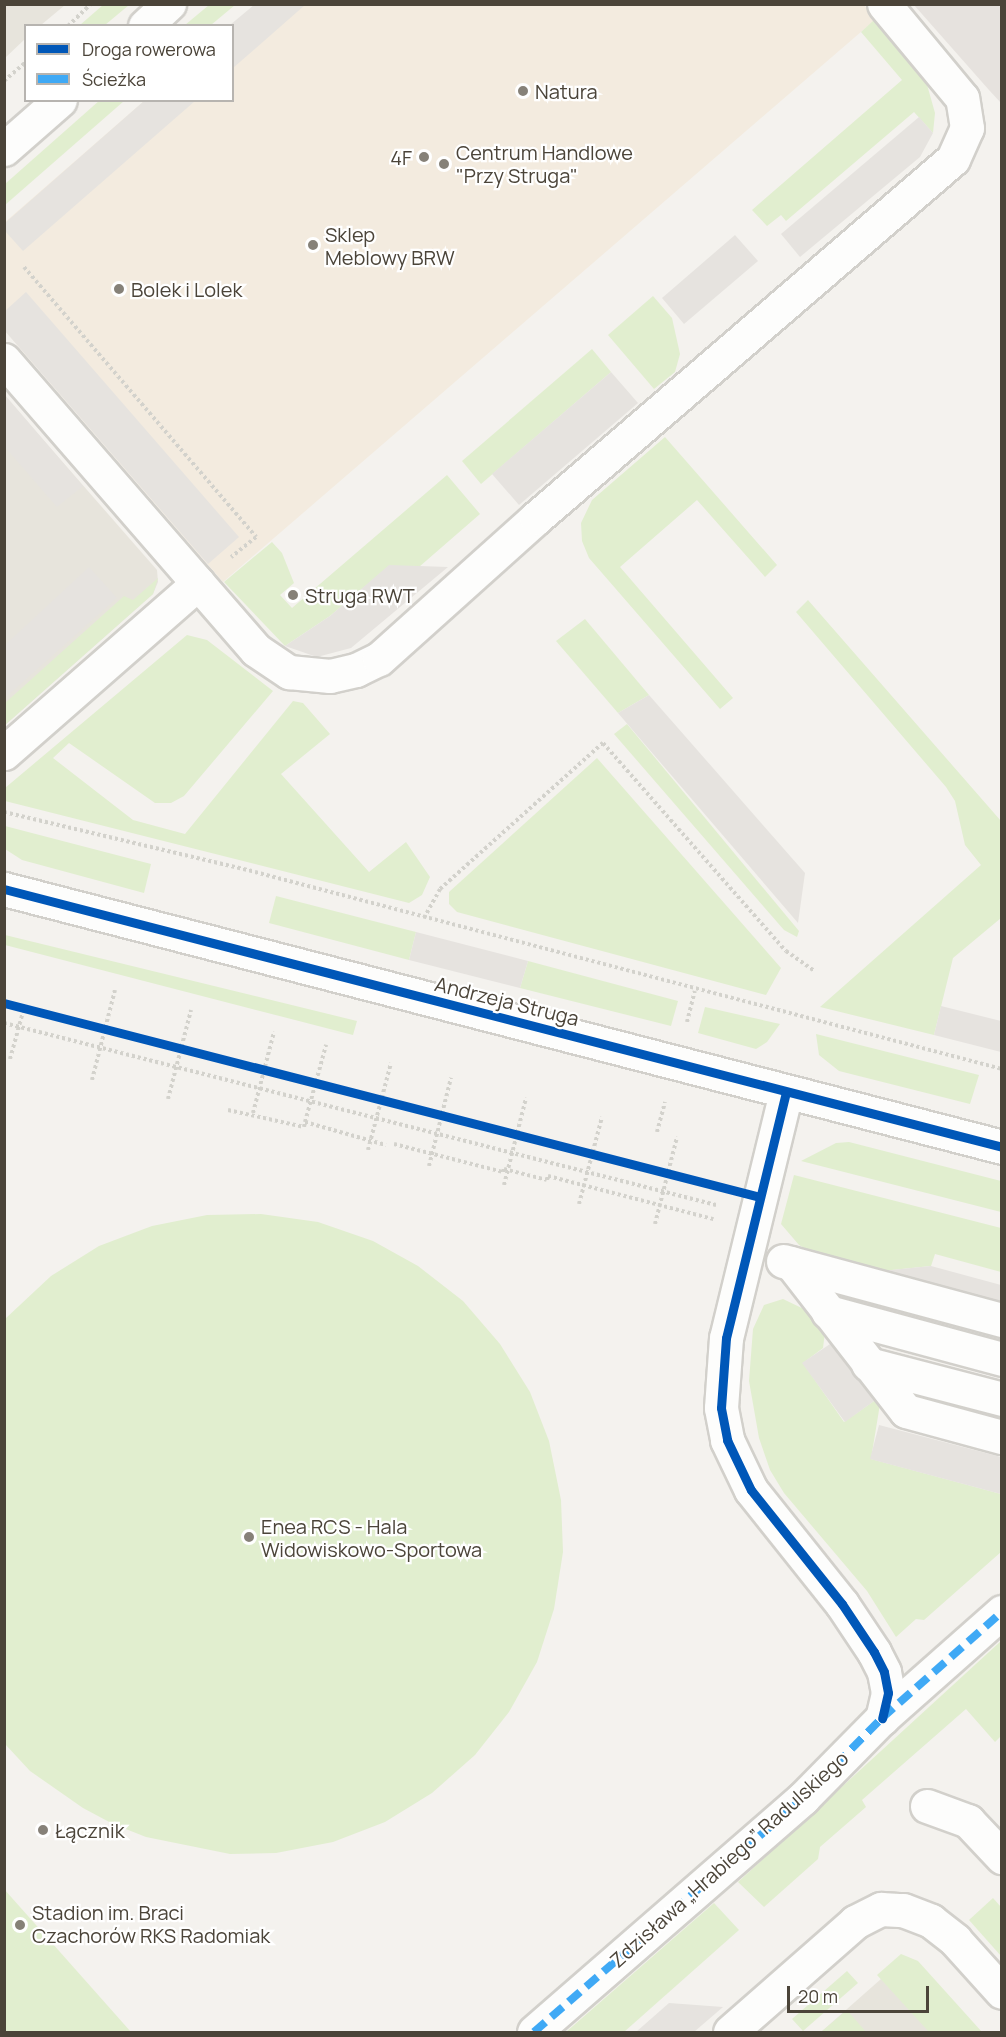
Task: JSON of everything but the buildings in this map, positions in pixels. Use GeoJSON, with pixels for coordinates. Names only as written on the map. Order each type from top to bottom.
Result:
{"type":"FeatureCollection","features":[{"type":"Feature","properties":{"kind":"street"},"geometry":{"type":"LineString","coordinates":[[147,24],[169,4]]}},
{"type":"Feature","properties":{"kind":"street"},"geometry":{"type":"LineString","coordinates":[[4,360],[256,650],[288,672],[330,676],[379,659],[536,518],[953,159],[967,128],[962,98],[884,4]]}},
{"type":"Feature","properties":{"kind":"street"},"geometry":{"type":"LineString","coordinates":[[4,149],[58,102]]}},
{"type":"Feature","properties":{"kind":"street"},"geometry":{"type":"LineString","coordinates":[[4,753],[198,583]]}},
{"type":"Feature","properties":{"kind":"street","name":"Andrzeja Struga"},"geometry":{"type":"LineString","coordinates":[[4,889],[1002,1147]]}},
{"type":"Feature","properties":{"kind":"street"},"geometry":{"type":"LineString","coordinates":[[786,1092],[746,1250],[720,1377],[726,1440],[751,1490],[842,1604],[874,1652],[884,1672],[888,1693],[882,1718]]}},
{"type":"Feature","properties":{"kind":"street"},"geometry":{"type":"LineString","coordinates":[[746,1250],[1002,1320]]}},
{"type":"Feature","properties":{"kind":"street"},"geometry":{"type":"LineString","coordinates":[[791,1263],[906,1411],[1002,1437]]}},
{"type":"Feature","properties":{"kind":"street"},"geometry":{"type":"LineString","coordinates":[[828,1312],[1002,1359]]}},
{"type":"Feature","properties":{"kind":"street"},"geometry":{"type":"LineString","coordinates":[[868,1364],[1002,1400]]}},
{"type":"Feature","properties":{"kind":"street","name":"Zdzisława „Hrabiego” Radulskiego"},"geometry":{"type":"LineString","coordinates":[[534,2032],[803,1798],[882,1718],[1002,1612]]}},
{"type":"Feature","properties":{"kind":"street"},"geometry":{"type":"LineString","coordinates":[[927,1806],[968,1821],[1002,1857]]}},
{"type":"Feature","properties":{"kind":"street"},"geometry":{"type":"LineString","coordinates":[[730,2032],[855,1922],[881,1909],[903,1910],[931,1922],[955,1940],[1002,1992]]}},
{"type":"Feature","properties":{"kind":"path"},"geometry":{"type":"LineString","coordinates":[[70,24],[92,4]]}},
{"type":"Feature","properties":{"kind":"path"},"geometry":{"type":"LineString","coordinates":[[4,81],[24,65]]}},
{"type":"Feature","properties":{"kind":"path"},"geometry":{"type":"LineString","coordinates":[[24,267],[256,537],[198,583]]}},
{"type":"Feature","properties":{"kind":"path"},"geometry":{"type":"LineString","coordinates":[[424,918],[440,889],[603,743],[786,951],[815,971]]}},
{"type":"Feature","properties":{"kind":"path"},"geometry":{"type":"LineString","coordinates":[[4,812],[255,872],[1002,1070]]}},
{"type":"Feature","properties":{"kind":"path"},"geometry":{"type":"LineString","coordinates":[[92,1080],[115,990]]}},
{"type":"Feature","properties":{"kind":"path"},"geometry":{"type":"LineString","coordinates":[[10,1059],[20,1027],[19,1007],[34,1011]]}},
{"type":"Feature","properties":{"kind":"path"},"geometry":{"type":"LineString","coordinates":[[168,1099],[190,1010]]}},
{"type":"Feature","properties":{"kind":"path"},"geometry":{"type":"LineString","coordinates":[[4,1023],[755,1215]]}},
{"type":"Feature","properties":{"kind":"path"},"geometry":{"type":"LineString","coordinates":[[95,1026],[116,1032]]}},
{"type":"Feature","properties":{"kind":"path"},"geometry":{"type":"LineString","coordinates":[[252,1116],[274,1032]]}},
{"type":"Feature","properties":{"kind":"path"},"geometry":{"type":"LineString","coordinates":[[303,1133],[326,1045]]}},
{"type":"Feature","properties":{"kind":"path"},"geometry":{"type":"LineString","coordinates":[[170,1046],[191,1052]]}},
{"type":"Feature","properties":{"kind":"path"},"geometry":{"type":"LineString","coordinates":[[368,1150],[391,1063]]}},
{"type":"Feature","properties":{"kind":"path"},"geometry":{"type":"LineString","coordinates":[[254,1068],[274,1073]]}},
{"type":"Feature","properties":{"kind":"path"},"geometry":{"type":"LineString","coordinates":[[429,1166],[451,1078]]}},
{"type":"Feature","properties":{"kind":"path"},"geometry":{"type":"LineString","coordinates":[[306,1081],[327,1086]]}},
{"type":"Feature","properties":{"kind":"path"},"geometry":{"type":"LineString","coordinates":[[370,1097],[391,1102]]}},
{"type":"Feature","properties":{"kind":"path"},"geometry":{"type":"LineString","coordinates":[[504,1185],[526,1098]]}},
{"type":"Feature","properties":{"kind":"path"},"geometry":{"type":"LineString","coordinates":[[228,1110],[305,1125],[386,1145]]}},
{"type":"Feature","properties":{"kind":"path"},"geometry":{"type":"LineString","coordinates":[[431,1113],[452,1119]]}},
{"type":"Feature","properties":{"kind":"path"},"geometry":{"type":"LineString","coordinates":[[579,1204],[602,1117]]}},
{"type":"Feature","properties":{"kind":"path"},"geometry":{"type":"LineString","coordinates":[[506,1132],[527,1138]]}},
{"type":"Feature","properties":{"kind":"path"},"geometry":{"type":"LineString","coordinates":[[655,1224],[677,1137]]}},
{"type":"Feature","properties":{"kind":"path"},"geometry":{"type":"LineString","coordinates":[[394,1144],[584,1186],[722,1221]]}},
{"type":"Feature","properties":{"kind":"path"},"geometry":{"type":"LineString","coordinates":[[581,1151],[603,1157]]}},
{"type":"Feature","properties":{"kind":"path"},"geometry":{"type":"LineString","coordinates":[[657,1171],[678,1176]]}},
{"type":"Feature","properties":{"kind":"shaded area"},"geometry":{"type":"Polygon","coordinates":[[[5,4],[65,4],[42,24],[24,24],[24,40],[5,58],[5,4]]]}},
{"type":"Feature","properties":{"kind":"shaded area","name":"Centrum Handlowe \"Przy Struga\""},"geometry":{"type":"Polygon","coordinates":[[[863,4],[876,19],[223,582],[5,331],[4,223],[143,102],[234,102],[234,24],[254,5],[863,4]]]}},
{"type":"Feature","properties":{"kind":"shaded area"},"geometry":{"type":"Polygon","coordinates":[[[254,5],[305,5],[234,67],[234,24],[231,24],[254,5]]]}},
{"type":"Feature","properties":{"kind":"shaded area"},"geometry":{"type":"Polygon","coordinates":[[[914,5],[1001,5],[1001,103],[989,90],[914,5]]]}},
{"type":"Feature","properties":{"kind":"shaded area"},"geometry":{"type":"Polygon","coordinates":[[[143,102],[194,102],[23,251],[5,231],[5,223],[143,102]]]}},
{"type":"Feature","properties":{"kind":"shaded area"},"geometry":{"type":"Polygon","coordinates":[[[919,117],[933,133],[920,157],[800,257],[781,234],[919,117]]]}},
{"type":"Feature","properties":{"kind":"shaded area"},"geometry":{"type":"Polygon","coordinates":[[[735,235],[758,261],[684,324],[662,298],[735,235]]]}},
{"type":"Feature","properties":{"kind":"shaded area"},"geometry":{"type":"Polygon","coordinates":[[[26,292],[239,537],[208,564],[5,331],[5,311],[26,292]]]}},
{"type":"Feature","properties":{"kind":"shaded area"},"geometry":{"type":"Polygon","coordinates":[[[611,372],[638,403],[519,505],[492,474],[611,372]]]}},
{"type":"Feature","properties":{"kind":"shaded area"},"geometry":{"type":"Polygon","coordinates":[[[4,395],[157,570],[158,582],[153,594],[5,725],[4,395]]]}},
{"type":"Feature","properties":{"kind":"shaded area"},"geometry":{"type":"Polygon","coordinates":[[[5,395],[83,486],[57,507],[5,447],[5,395]]]}},
{"type":"Feature","properties":{"kind":"shaded area"},"geometry":{"type":"Polygon","coordinates":[[[389,565],[448,567],[351,648],[317,657],[285,646],[330,616],[389,565]]]}},
{"type":"Feature","properties":{"kind":"shaded area"},"geometry":{"type":"Polygon","coordinates":[[[89,567],[117,598],[5,698],[5,645],[89,567]]]}},
{"type":"Feature","properties":{"kind":"shaded area"},"geometry":{"type":"Polygon","coordinates":[[[649,695],[805,873],[798,923],[618,713],[649,695]]]}},
{"type":"Feature","properties":{"kind":"shaded area"},"geometry":{"type":"Polygon","coordinates":[[[416,932],[528,961],[520,988],[409,960],[416,932]]]}},
{"type":"Feature","properties":{"kind":"shaded area"},"geometry":{"type":"Polygon","coordinates":[[[941,1006],[1001,1021],[1001,1052],[934,1035],[941,1006]]]}},
{"type":"Feature","properties":{"kind":"shaded area"},"geometry":{"type":"Polygon","coordinates":[[[931,1266],[1001,1285],[1001,1307],[872,1272],[931,1266]]]}},
{"type":"Feature","properties":{"kind":"shaded area"},"geometry":{"type":"Polygon","coordinates":[[[833,1342],[874,1401],[845,1422],[802,1363],[833,1342]]]}},
{"type":"Feature","properties":{"kind":"shaded area"},"geometry":{"type":"Polygon","coordinates":[[[879,1425],[1001,1457],[1001,1494],[870,1459],[879,1425]]]}},
{"type":"Feature","properties":{"kind":"shaded area"},"geometry":{"type":"Polygon","coordinates":[[[881,1979],[972,2032],[821,2032],[881,1979]]]}},
{"type":"Feature","properties":{"kind":"shaded area"},"geometry":{"type":"Polygon","coordinates":[[[669,2003],[723,2007],[694,2032],[636,2032],[669,2003]]]}},
{"type":"Feature","properties":{"kind":"green space"},"geometry":{"type":"Polygon","coordinates":[[[103,5],[129,5],[106,24],[81,24],[103,5]]]}},
{"type":"Feature","properties":{"kind":"green space"},"geometry":{"type":"Polygon","coordinates":[[[209,5],[235,5],[212,24],[186,24],[209,5]]]}},
{"type":"Feature","properties":{"kind":"green space"},"geometry":{"type":"Polygon","coordinates":[[[874,20],[926,81],[935,113],[933,133],[914,112],[786,221],[781,215],[767,226],[752,210],[902,80],[861,32],[874,20]]]}},
{"type":"Feature","properties":{"kind":"green space"},"geometry":{"type":"Polygon","coordinates":[[[98,102],[123,102],[5,205],[5,184],[98,102]]]}},
{"type":"Feature","properties":{"kind":"green space"},"geometry":{"type":"Polygon","coordinates":[[[653,296],[672,318],[680,354],[675,372],[654,389],[608,335],[653,296]]]}},
{"type":"Feature","properties":{"kind":"green space"},"geometry":{"type":"Polygon","coordinates":[[[592,349],[611,372],[481,484],[462,461],[592,349]]]}},
{"type":"Feature","properties":{"kind":"green space"},"geometry":{"type":"Polygon","coordinates":[[[665,437],[777,565],[765,577],[697,500],[620,567],[733,698],[720,709],[589,558],[582,541],[581,523],[592,500],[665,437]]]}},
{"type":"Feature","properties":{"kind":"green space"},"geometry":{"type":"Polygon","coordinates":[[[447,475],[480,514],[419,567],[389,566],[330,616],[285,646],[224,582],[272,542],[282,553],[294,583],[280,595],[292,608],[447,475]]]}},
{"type":"Feature","properties":{"kind":"green space"},"geometry":{"type":"Polygon","coordinates":[[[158,578],[153,594],[5,725],[5,703],[124,596],[133,600],[158,578]]]}},
{"type":"Feature","properties":{"kind":"green space"},"geometry":{"type":"Polygon","coordinates":[[[808,600],[1001,821],[1001,918],[953,958],[934,1035],[820,1007],[981,865],[965,845],[955,801],[946,787],[796,612],[808,600]]]}},
{"type":"Feature","properties":{"kind":"green space"},"geometry":{"type":"Polygon","coordinates":[[[585,619],[649,695],[618,713],[556,641],[585,619]]]}},
{"type":"Feature","properties":{"kind":"green space"},"geometry":{"type":"Polygon","coordinates":[[[187,635],[207,640],[273,691],[184,796],[171,803],[155,803],[69,743],[53,758],[133,820],[185,834],[293,701],[303,703],[330,734],[281,774],[369,872],[406,842],[430,877],[422,895],[409,903],[5,801],[5,788],[187,635]]]}},
{"type":"Feature","properties":{"kind":"green space"},"geometry":{"type":"Polygon","coordinates":[[[627,724],[799,931],[797,937],[784,930],[614,734],[627,724]]]}},
{"type":"Feature","properties":{"kind":"green space"},"geometry":{"type":"Polygon","coordinates":[[[597,758],[781,968],[766,995],[457,912],[449,904],[449,892],[597,758]]]}},
{"type":"Feature","properties":{"kind":"green space"},"geometry":{"type":"Polygon","coordinates":[[[5,826],[151,864],[144,893],[22,860],[5,849],[5,826]]]}},
{"type":"Feature","properties":{"kind":"green space"},"geometry":{"type":"Polygon","coordinates":[[[276,896],[416,932],[409,960],[269,923],[276,896]]]}},
{"type":"Feature","properties":{"kind":"green space"},"geometry":{"type":"Polygon","coordinates":[[[5,935],[357,1021],[353,1035],[5,945],[5,935]]]}},
{"type":"Feature","properties":{"kind":"green space"},"geometry":{"type":"Polygon","coordinates":[[[528,961],[678,1001],[671,1026],[520,988],[528,961]]]}},
{"type":"Feature","properties":{"kind":"green space"},"geometry":{"type":"Polygon","coordinates":[[[705,1007],[780,1024],[767,1042],[756,1049],[698,1033],[705,1007]]]}},
{"type":"Feature","properties":{"kind":"green space"},"geometry":{"type":"Polygon","coordinates":[[[816,1034],[979,1075],[970,1104],[839,1071],[819,1055],[816,1034]]]}},
{"type":"Feature","properties":{"kind":"green space"},"geometry":{"type":"Polygon","coordinates":[[[849,1142],[1001,1181],[1001,1212],[801,1161],[836,1143],[849,1142]]]}},
{"type":"Feature","properties":{"kind":"green space"},"geometry":{"type":"Polygon","coordinates":[[[794,1175],[1001,1228],[1001,1272],[935,1254],[931,1266],[872,1272],[820,1257],[799,1245],[781,1224],[794,1175]]]}},
{"type":"Feature","properties":{"kind":"green space"},"geometry":{"type":"Polygon","coordinates":[[[261,1214],[318,1222],[373,1241],[418,1266],[463,1301],[500,1344],[530,1392],[549,1441],[561,1500],[563,1552],[554,1609],[537,1662],[509,1712],[475,1755],[432,1793],[385,1822],[333,1842],[276,1853],[230,1854],[146,1837],[113,1824],[83,1808],[30,1771],[5,1744],[5,1319],[51,1276],[99,1246],[152,1226],[207,1215],[261,1214]]]}},
{"type":"Feature","properties":{"kind":"green space"},"geometry":{"type":"Polygon","coordinates":[[[783,1299],[808,1311],[825,1332],[823,1348],[803,1363],[844,1422],[874,1401],[880,1404],[871,1459],[1001,1494],[1001,1552],[924,1620],[916,1619],[896,1637],[867,1591],[784,1493],[770,1470],[759,1438],[749,1381],[753,1329],[764,1305],[783,1299]]]}},
{"type":"Feature","properties":{"kind":"green space"},"geometry":{"type":"Polygon","coordinates":[[[1001,1641],[1001,1736],[995,1742],[966,1709],[862,1800],[866,1807],[820,1847],[818,1859],[764,1907],[738,1882],[1001,1641]]]}},
{"type":"Feature","properties":{"kind":"green space","name":"Stadion im. Braci Czachorów RKS Radomiak"},"geometry":{"type":"Polygon","coordinates":[[[4,1889],[68,1961],[131,2032],[5,2032],[4,1889]]]}},
{"type":"Feature","properties":{"kind":"green space"},"geometry":{"type":"Polygon","coordinates":[[[993,1898],[1001,1907],[1001,1956],[969,1920],[993,1898]]]}},
{"type":"Feature","properties":{"kind":"green space"},"geometry":{"type":"Polygon","coordinates":[[[714,1903],[739,1930],[624,2032],[566,2032],[714,1903]]]}},
{"type":"Feature","properties":{"kind":"green space"},"geometry":{"type":"Polygon","coordinates":[[[901,1954],[918,1961],[982,2032],[929,2032],[877,1975],[901,1954]]]}},
{"type":"Feature","properties":{"kind":"green space"},"geometry":{"type":"Polygon","coordinates":[[[847,1971],[858,1983],[803,2031],[792,2019],[847,1971]]]}},
{"type":"Feature","properties":{"kind":"green space"},"geometry":{"type":"Polygon","coordinates":[[[847,2010],[866,2032],[821,2032],[847,2010]]]}},
{"type":"Feature","properties":{"kind":"marked path"},"geometry":{"type":"LineString","coordinates":[[534,2032],[803,1798],[882,1718],[1002,1612]]}},
{"type":"Feature","properties":{"kind":"cycle path"},"geometry":{"type":"LineString","coordinates":[[4,889],[1002,1147]]}},
{"type":"Feature","properties":{"kind":"cycle path"},"geometry":{"type":"LineString","coordinates":[[4,1003],[760,1197]]}},
{"type":"Feature","properties":{"kind":"cycle path"},"geometry":{"type":"LineString","coordinates":[[786,1092],[726,1338],[721,1408],[727,1440],[751,1490],[842,1604],[874,1652],[884,1672],[888,1693],[882,1718]]}},
{"type":"Feature","properties":{"kind":"place","name":"Natura"},"geometry":{"type":"Point","coordinates":[523,91]}},
{"type":"Feature","properties":{"kind":"place","name":"4F"},"geometry":{"type":"Point","coordinates":[424,157]}},
{"type":"Feature","properties":{"kind":"place","name":"Centrum Handlowe \"Przy Struga\""},"geometry":{"type":"Point","coordinates":[444,164]}},
{"type":"Feature","properties":{"kind":"place","name":"Sklep Meblowy BRW"},"geometry":{"type":"Point","coordinates":[313,245]}},
{"type":"Feature","properties":{"kind":"place","name":"Bolek i Lolek"},"geometry":{"type":"Point","coordinates":[119,289]}},
{"type":"Feature","properties":{"kind":"place","name":"Struga RWT"},"geometry":{"type":"Point","coordinates":[293,595]}},
{"type":"Feature","properties":{"kind":"place","name":"Enea RCS - Hala Widowiskowo-Sportowa"},"geometry":{"type":"Point","coordinates":[249,1537]}},
{"type":"Feature","properties":{"kind":"place","name":"Łącznik"},"geometry":{"type":"Point","coordinates":[43,1830]}},
{"type":"Feature","properties":{"kind":"place","name":"Stadion im. Braci Czachorów RKS Radomiak"},"geometry":{"type":"Point","coordinates":[20,1925]}}]}
